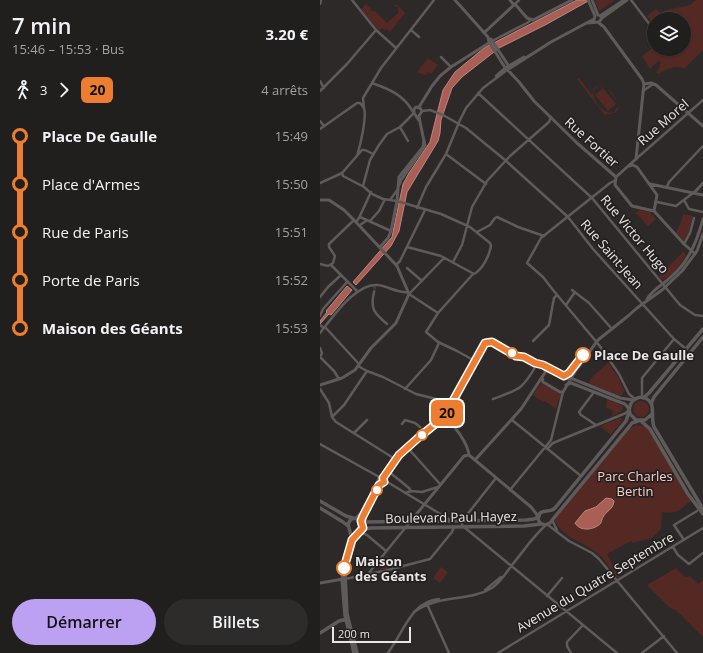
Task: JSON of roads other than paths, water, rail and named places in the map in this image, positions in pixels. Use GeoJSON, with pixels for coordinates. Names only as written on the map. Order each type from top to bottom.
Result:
{"type":"FeatureCollection","features":[{"type":"Feature","properties":{"kind":"main road"},"geometry":{"type":"LineString","coordinates":[[652,414],[647,419],[633,423],[629,426],[552,520],[547,525],[541,524],[538,517],[542,511],[554,509],[626,421],[630,405],[634,400],[643,398],[649,394],[703,329]]}},
{"type":"Feature","properties":{"kind":"main road"},"geometry":{"type":"LineString","coordinates":[[651,404],[654,397],[703,337]]}},
{"type":"Feature","properties":{"kind":"main road"},"geometry":{"type":"LineString","coordinates":[[643,398],[648,400],[653,408],[652,414],[654,428],[703,509]]}},
{"type":"Feature","properties":{"kind":"main road"},"geometry":{"type":"LineString","coordinates":[[629,411],[633,418],[650,428],[689,496],[703,514]]}},
{"type":"Feature","properties":{"kind":"main road"},"geometry":{"type":"LineString","coordinates":[[320,501],[346,516],[362,521],[363,525],[351,543]]}},
{"type":"Feature","properties":{"kind":"main road"},"geometry":{"type":"LineString","coordinates":[[320,508],[343,522],[354,533],[360,531]]}},
{"type":"Feature","properties":{"kind":"main road"},"geometry":{"type":"LineString","coordinates":[[548,511],[552,515],[552,520]]}},
{"type":"Feature","properties":{"kind":"main road","name":"Boulevard Paul Hayez"},"geometry":{"type":"LineString","coordinates":[[362,521],[410,522],[529,520],[538,517]]}},
{"type":"Feature","properties":{"kind":"main road"},"geometry":{"type":"LineString","coordinates":[[355,518],[349,522],[351,543],[343,579],[347,619],[355,653]]}},
{"type":"Feature","properties":{"kind":"main road","name":"Boulevard Paul Hayez"},"geometry":{"type":"LineString","coordinates":[[360,531],[368,528],[524,526],[541,524]]}},
{"type":"Feature","properties":{"kind":"main road"},"geometry":{"type":"LineString","coordinates":[[320,633],[339,621],[347,619]]}},
{"type":"Feature","properties":{"kind":"street"},"geometry":{"type":"LineString","coordinates":[[320,4],[321,0]]}},
{"type":"Feature","properties":{"kind":"street"},"geometry":{"type":"LineString","coordinates":[[352,0],[376,30],[396,48]]}},
{"type":"Feature","properties":{"kind":"street"},"geometry":{"type":"LineString","coordinates":[[357,156],[364,118],[363,98],[384,64],[434,0]]}},
{"type":"Feature","properties":{"kind":"street","name":"Rue Fortier"},"geometry":{"type":"LineString","coordinates":[[455,0],[485,32],[507,68],[534,101],[616,177]]}},
{"type":"Feature","properties":{"kind":"street"},"geometry":{"type":"LineString","coordinates":[[510,0],[531,20]]}},
{"type":"Feature","properties":{"kind":"street"},"geometry":{"type":"LineString","coordinates":[[485,32],[520,0]]}},
{"type":"Feature","properties":{"kind":"street"},"geometry":{"type":"LineString","coordinates":[[363,186],[369,162],[386,135],[400,126],[414,113],[414,109],[419,108],[435,82],[451,67],[467,58],[484,45],[491,43],[531,20],[535,20],[572,0]]}},
{"type":"Feature","properties":{"kind":"street"},"geometry":{"type":"LineString","coordinates":[[590,0],[598,19],[644,84],[636,159],[616,177],[614,181],[540,239],[527,263],[543,276],[559,298],[597,342],[619,374],[629,394],[634,400]]}},
{"type":"Feature","properties":{"kind":"street"},"geometry":{"type":"LineString","coordinates":[[598,19],[624,0]]}},
{"type":"Feature","properties":{"kind":"street"},"geometry":{"type":"LineString","coordinates":[[417,208],[425,188],[446,154],[466,108],[478,93],[507,68],[554,40],[598,19],[627,0]]}},
{"type":"Feature","properties":{"kind":"street"},"geometry":{"type":"LineString","coordinates":[[631,0],[647,21]]}},
{"type":"Feature","properties":{"kind":"street"},"geometry":{"type":"LineString","coordinates":[[320,91],[376,30]]}},
{"type":"Feature","properties":{"kind":"street"},"geometry":{"type":"LineString","coordinates":[[410,30],[419,37]]}},
{"type":"Feature","properties":{"kind":"street"},"geometry":{"type":"LineString","coordinates":[[441,57],[451,67]]}},
{"type":"Feature","properties":{"kind":"street"},"geometry":{"type":"LineString","coordinates":[[320,81],[324,88]]}},
{"type":"Feature","properties":{"kind":"street"},"geometry":{"type":"LineString","coordinates":[[372,83],[395,92],[409,105],[420,122]]}},
{"type":"Feature","properties":{"kind":"street"},"geometry":{"type":"LineString","coordinates":[[644,84],[653,84],[703,126]]}},
{"type":"Feature","properties":{"kind":"street"},"geometry":{"type":"LineString","coordinates":[[643,91],[653,84]]}},
{"type":"Feature","properties":{"kind":"street","name":"Rue Victor Hugo"},"geometry":{"type":"LineString","coordinates":[[478,93],[592,198],[681,306],[694,315],[703,316]]}},
{"type":"Feature","properties":{"kind":"street","name":"Rue Morel"},"geometry":{"type":"LineString","coordinates":[[636,159],[703,100]]}},
{"type":"Feature","properties":{"kind":"street"},"geometry":{"type":"LineString","coordinates":[[320,129],[357,103],[360,103],[364,108]]}},
{"type":"Feature","properties":{"kind":"street","name":"Rue Saint-Jean"},"geometry":{"type":"LineString","coordinates":[[409,105],[436,112],[459,123],[476,135],[505,160],[568,217],[593,249],[674,339],[686,349]]}},
{"type":"Feature","properties":{"kind":"street"},"geometry":{"type":"LineString","coordinates":[[390,200],[398,188],[401,180],[425,148],[419,108]]}},
{"type":"Feature","properties":{"kind":"street"},"geometry":{"type":"LineString","coordinates":[[414,113],[420,114]]}},
{"type":"Feature","properties":{"kind":"street"},"geometry":{"type":"LineString","coordinates":[[453,262],[461,246],[472,207],[486,184],[505,160],[549,122],[551,118]]}},
{"type":"Feature","properties":{"kind":"street"},"geometry":{"type":"LineString","coordinates":[[549,122],[554,121]]}},
{"type":"Feature","properties":{"kind":"street"},"geometry":{"type":"LineString","coordinates":[[320,122],[324,126]]}},
{"type":"Feature","properties":{"kind":"street"},"geometry":{"type":"LineString","coordinates":[[400,126],[408,140]]}},
{"type":"Feature","properties":{"kind":"street"},"geometry":{"type":"LineString","coordinates":[[667,187],[669,182],[703,146]]}},
{"type":"Feature","properties":{"kind":"street"},"geometry":{"type":"LineString","coordinates":[[320,183],[342,173],[362,150],[373,154]]}},
{"type":"Feature","properties":{"kind":"street"},"geometry":{"type":"LineString","coordinates":[[446,154],[486,184]]}},
{"type":"Feature","properties":{"kind":"street"},"geometry":{"type":"LineString","coordinates":[[628,166],[632,165],[637,167],[658,195],[654,211]]}},
{"type":"Feature","properties":{"kind":"street"},"geometry":{"type":"LineString","coordinates":[[342,173],[343,176],[385,199],[398,201],[417,208],[439,213],[467,226],[490,243],[491,246],[486,261],[438,313],[426,332],[439,343],[475,361]]}},
{"type":"Feature","properties":{"kind":"street"},"geometry":{"type":"LineString","coordinates":[[614,181],[615,186],[630,205],[654,211],[684,244],[695,253]]}},
{"type":"Feature","properties":{"kind":"street"},"geometry":{"type":"LineString","coordinates":[[656,202],[675,206],[694,193],[703,183]]}},
{"type":"Feature","properties":{"kind":"street"},"geometry":{"type":"LineString","coordinates":[[650,184],[703,195]]}},
{"type":"Feature","properties":{"kind":"street"},"geometry":{"type":"LineString","coordinates":[[380,248],[388,238],[391,231],[398,201],[398,188]]}},
{"type":"Feature","properties":{"kind":"street"},"geometry":{"type":"LineString","coordinates":[[320,264],[326,266],[331,265],[334,262],[334,253],[328,246],[329,243],[360,217],[371,192]]}},
{"type":"Feature","properties":{"kind":"street"},"geometry":{"type":"LineString","coordinates":[[370,222],[379,211],[385,199]]}},
{"type":"Feature","properties":{"kind":"street"},"geometry":{"type":"LineString","coordinates":[[320,200],[330,200],[344,210],[360,225],[396,265],[408,293]]}},
{"type":"Feature","properties":{"kind":"street"},"geometry":{"type":"LineString","coordinates":[[684,200],[689,209],[703,212]]}},
{"type":"Feature","properties":{"kind":"street"},"geometry":{"type":"LineString","coordinates":[[396,265],[400,261],[425,210]]}},
{"type":"Feature","properties":{"kind":"street"},"geometry":{"type":"LineString","coordinates":[[360,217],[391,231]]}},
{"type":"Feature","properties":{"kind":"street"},"geometry":{"type":"LineString","coordinates":[[477,232],[491,224],[494,218],[497,217],[516,226],[544,236]]}},
{"type":"Feature","properties":{"kind":"street"},"geometry":{"type":"LineString","coordinates":[[684,244],[690,233],[694,218]]}},
{"type":"Feature","properties":{"kind":"street"},"geometry":{"type":"LineString","coordinates":[[643,303],[650,293],[663,284],[678,270],[692,251],[699,235],[703,219]]}},
{"type":"Feature","properties":{"kind":"street"},"geometry":{"type":"LineString","coordinates":[[360,225],[366,221]]}},
{"type":"Feature","properties":{"kind":"street"},"geometry":{"type":"LineString","coordinates":[[510,490],[546,448],[551,440],[563,392],[576,370],[597,342],[680,273],[695,253],[703,234]]}},
{"type":"Feature","properties":{"kind":"street"},"geometry":{"type":"LineString","coordinates":[[407,247],[444,258],[474,274]]}},
{"type":"Feature","properties":{"kind":"street"},"geometry":{"type":"LineString","coordinates":[[320,385],[339,379],[353,372],[371,348],[398,320],[408,293],[444,258]]}},
{"type":"Feature","properties":{"kind":"street"},"geometry":{"type":"LineString","coordinates":[[331,265],[358,292]]}},
{"type":"Feature","properties":{"kind":"street"},"geometry":{"type":"LineString","coordinates":[[407,268],[422,281]]}},
{"type":"Feature","properties":{"kind":"street"},"geometry":{"type":"LineString","coordinates":[[320,297],[341,275]]}},
{"type":"Feature","properties":{"kind":"street"},"geometry":{"type":"LineString","coordinates":[[320,316],[323,309],[348,283]]}},
{"type":"Feature","properties":{"kind":"street"},"geometry":{"type":"LineString","coordinates":[[320,333],[352,296],[358,292],[376,286],[408,293],[438,313]]}},
{"type":"Feature","properties":{"kind":"street"},"geometry":{"type":"LineString","coordinates":[[572,290],[590,304],[612,329]]}},
{"type":"Feature","properties":{"kind":"street"},"geometry":{"type":"LineString","coordinates":[[374,292],[371,304],[376,314],[387,324]]}},
{"type":"Feature","properties":{"kind":"street"},"geometry":{"type":"LineString","coordinates":[[566,305],[575,292]]}},
{"type":"Feature","properties":{"kind":"street"},"geometry":{"type":"LineString","coordinates":[[533,341],[548,326],[557,295]]}},
{"type":"Feature","properties":{"kind":"street"},"geometry":{"type":"LineString","coordinates":[[554,304],[559,298]]}},
{"type":"Feature","properties":{"kind":"street"},"geometry":{"type":"LineString","coordinates":[[320,326],[324,328],[359,365],[367,371],[421,396],[452,403]]}},
{"type":"Feature","properties":{"kind":"street"},"geometry":{"type":"LineString","coordinates":[[643,398],[641,394],[642,378],[674,339]]}},
{"type":"Feature","properties":{"kind":"street"},"geometry":{"type":"LineString","coordinates":[[355,518],[361,513],[395,459],[422,429],[444,417],[484,344],[488,342],[544,368],[545,371],[550,371],[620,398],[634,400]]}},
{"type":"Feature","properties":{"kind":"street"},"geometry":{"type":"LineString","coordinates":[[405,389],[431,360],[439,343]]}},
{"type":"Feature","properties":{"kind":"street"},"geometry":{"type":"LineString","coordinates":[[320,348],[322,354],[320,357],[334,370],[339,379]]}},
{"type":"Feature","properties":{"kind":"street"},"geometry":{"type":"LineString","coordinates":[[493,399],[517,390],[525,384],[536,364]]}},
{"type":"Feature","properties":{"kind":"street"},"geometry":{"type":"LineString","coordinates":[[561,376],[569,376],[576,370]]}},
{"type":"Feature","properties":{"kind":"street"},"geometry":{"type":"LineString","coordinates":[[332,417],[344,405],[367,371]]}},
{"type":"Feature","properties":{"kind":"street"},"geometry":{"type":"LineString","coordinates":[[475,460],[512,420],[545,371]]}},
{"type":"Feature","properties":{"kind":"street"},"geometry":{"type":"LineString","coordinates":[[542,377],[543,383]]}},
{"type":"Feature","properties":{"kind":"street"},"geometry":{"type":"LineString","coordinates":[[537,385],[543,383],[560,392],[563,392]]}},
{"type":"Feature","properties":{"kind":"street"},"geometry":{"type":"LineString","coordinates":[[546,448],[629,411],[620,402],[568,384]]}},
{"type":"Feature","properties":{"kind":"street"},"geometry":{"type":"LineString","coordinates":[[320,389],[329,403],[332,417],[335,421],[395,459]]}},
{"type":"Feature","properties":{"kind":"street"},"geometry":{"type":"LineString","coordinates":[[594,392],[579,412],[596,425]]}},
{"type":"Feature","properties":{"kind":"street"},"geometry":{"type":"LineString","coordinates":[[431,412],[435,412],[444,417],[460,435],[468,449],[469,455],[531,507],[538,517]]}},
{"type":"Feature","properties":{"kind":"street"},"geometry":{"type":"LineString","coordinates":[[354,433],[367,420]]}},
{"type":"Feature","properties":{"kind":"street"},"geometry":{"type":"LineString","coordinates":[[402,424],[405,420],[415,423],[422,429]]}},
{"type":"Feature","properties":{"kind":"street"},"geometry":{"type":"LineString","coordinates":[[512,420],[581,476]]}},
{"type":"Feature","properties":{"kind":"street"},"geometry":{"type":"LineString","coordinates":[[320,444],[373,474],[381,481],[393,486],[453,521]]}},
{"type":"Feature","properties":{"kind":"street"},"geometry":{"type":"LineString","coordinates":[[407,447],[439,486]]}},
{"type":"Feature","properties":{"kind":"street"},"geometry":{"type":"LineString","coordinates":[[368,574],[464,456],[469,455]]}},
{"type":"Feature","properties":{"kind":"street"},"geometry":{"type":"LineString","coordinates":[[388,471],[409,488],[410,491]]}},
{"type":"Feature","properties":{"kind":"street"},"geometry":{"type":"LineString","coordinates":[[496,478],[462,521],[463,527],[617,653]]}},
{"type":"Feature","properties":{"kind":"street"},"geometry":{"type":"LineString","coordinates":[[362,521],[364,514],[377,495],[381,481]]}},
{"type":"Feature","properties":{"kind":"street"},"geometry":{"type":"LineString","coordinates":[[405,493],[410,491],[422,492],[439,486]]}},
{"type":"Feature","properties":{"kind":"street"},"geometry":{"type":"LineString","coordinates":[[531,507],[542,511]]}},
{"type":"Feature","properties":{"kind":"street"},"geometry":{"type":"LineString","coordinates":[[684,540],[674,525],[697,512]]}},
{"type":"Feature","properties":{"kind":"street"},"geometry":{"type":"LineString","coordinates":[[552,520],[561,534]]}},
{"type":"Feature","properties":{"kind":"street"},"geometry":{"type":"LineString","coordinates":[[539,532],[541,524]]}},
{"type":"Feature","properties":{"kind":"street"},"geometry":{"type":"LineString","coordinates":[[388,653],[414,612],[427,604],[487,591],[500,581],[539,532],[547,525],[570,541],[596,556],[677,653]]}},
{"type":"Feature","properties":{"kind":"street"},"geometry":{"type":"LineString","coordinates":[[320,583],[388,570],[430,559],[452,532],[454,527]]}},
{"type":"Feature","properties":{"kind":"street","name":"Avenue du Quatre Septembre"},"geometry":{"type":"LineString","coordinates":[[498,653],[703,528]]}},
{"type":"Feature","properties":{"kind":"street"},"geometry":{"type":"LineString","coordinates":[[360,531],[386,551]]}},
{"type":"Feature","properties":{"kind":"street"},"geometry":{"type":"LineString","coordinates":[[673,547],[678,555],[689,564],[703,553]]}},
{"type":"Feature","properties":{"kind":"street"},"geometry":{"type":"LineString","coordinates":[[547,596],[562,578]]}},
{"type":"Feature","properties":{"kind":"street"},"geometry":{"type":"LineString","coordinates":[[427,604],[449,653]]}},
{"type":"Feature","properties":{"kind":"street"},"geometry":{"type":"LineString","coordinates":[[571,653],[567,646],[567,642],[582,625]]}},
{"type":"Feature","properties":{"kind":"street"},"geometry":{"type":"LineString","coordinates":[[642,653],[664,636]]}},
{"type":"Feature","properties":{"kind":"tunnel"},"geometry":{"type":"LineString","coordinates":[[374,292],[375,287]]}},
{"type":"Feature","properties":{"kind":"place","name":"Place De Gaulle"},"geometry":{"type":"Point","coordinates":[583,355]}},
{"type":"Feature","properties":{"kind":"place","name":"Maison des Géants"},"geometry":{"type":"Point","coordinates":[344,568]}},
{"type":"Feature","properties":{"kind":"park label","name":"Parc Charles Bertin"},"geometry":{"type":"Point","coordinates":[635,484]}}]}
